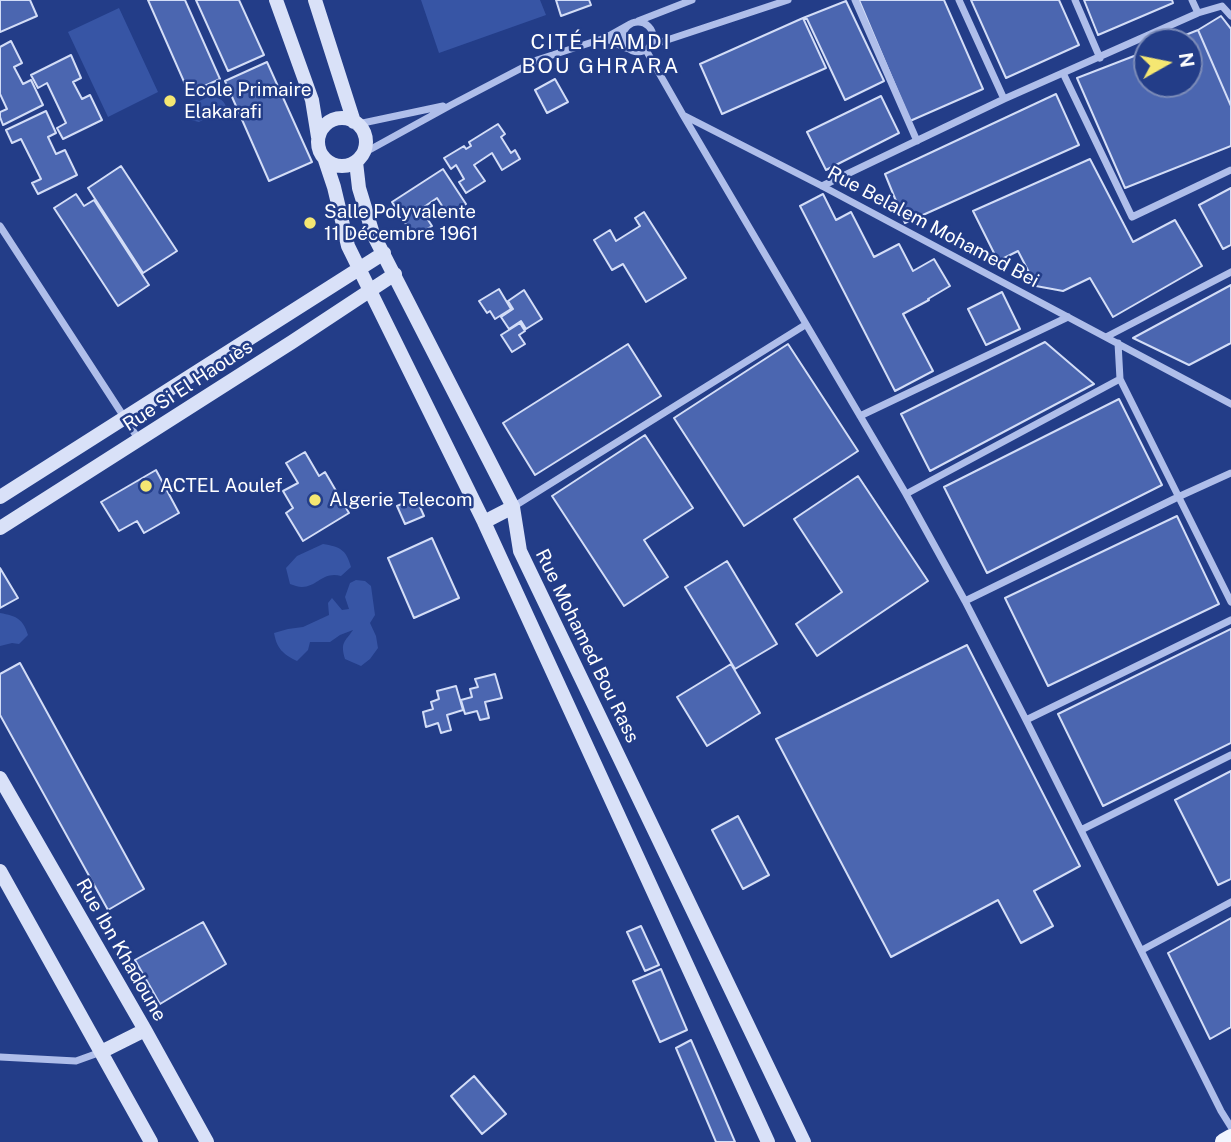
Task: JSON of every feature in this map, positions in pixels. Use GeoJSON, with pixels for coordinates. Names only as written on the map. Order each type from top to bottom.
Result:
{"type":"FeatureCollection","features":[{"type":"Feature","properties":{"kind":"main road"},"geometry":{"type":"LineString","coordinates":[[1224,1142],[1231,1138]]}},
{"type":"Feature","properties":{"kind":"street"},"geometry":{"type":"LineString","coordinates":[[276,0],[312,100],[320,153],[329,163],[340,166],[351,165],[451,105],[537,60],[605,38],[634,23],[692,0]]}},
{"type":"Feature","properties":{"kind":"street"},"geometry":{"type":"LineString","coordinates":[[315,0],[356,123],[363,131],[365,147],[359,158]]}},
{"type":"Feature","properties":{"kind":"street"},"geometry":{"type":"LineString","coordinates":[[605,38],[639,52],[788,0]]}},
{"type":"Feature","properties":{"kind":"street"},"geometry":{"type":"LineString","coordinates":[[855,0],[917,141]]}},
{"type":"Feature","properties":{"kind":"street"},"geometry":{"type":"LineString","coordinates":[[958,0],[1004,99]]}},
{"type":"Feature","properties":{"kind":"street"},"geometry":{"type":"LineString","coordinates":[[1075,0],[1100,58]]}},
{"type":"Feature","properties":{"kind":"street"},"geometry":{"type":"LineString","coordinates":[[1192,0],[1198,13]]}},
{"type":"Feature","properties":{"kind":"street"},"geometry":{"type":"LineString","coordinates":[[822,186],[1004,99],[1198,13],[1222,6],[1231,16]]}},
{"type":"Feature","properties":{"kind":"street"},"geometry":{"type":"LineString","coordinates":[[631,50],[625,45],[623,37],[625,29],[634,23],[646,23],[652,29],[654,37],[649,47]]}},
{"type":"Feature","properties":{"kind":"street"},"geometry":{"type":"LineString","coordinates":[[649,47],[684,115],[906,494],[965,601],[1231,1127]]}},
{"type":"Feature","properties":{"kind":"street"},"geometry":{"type":"LineString","coordinates":[[1063,74],[1132,217],[1231,170]]}},
{"type":"Feature","properties":{"kind":"street"},"geometry":{"type":"LineString","coordinates":[[318,138],[321,130],[332,120],[339,118],[356,123],[451,105]]}},
{"type":"Feature","properties":{"kind":"street","name":"Rue Belalem Mohamed Bei"},"geometry":{"type":"LineString","coordinates":[[684,115],[1231,404]]}},
{"type":"Feature","properties":{"kind":"street","name":"Rue Mohamed Bou Rass"},"geometry":{"type":"LineString","coordinates":[[359,158],[359,188],[373,234],[513,507],[520,551],[804,1142]]}},
{"type":"Feature","properties":{"kind":"street","name":"Rue Mohamed Bou Rass"},"geometry":{"type":"LineString","coordinates":[[325,160],[348,246],[484,522],[768,1142]]}},
{"type":"Feature","properties":{"kind":"street"},"geometry":{"type":"LineString","coordinates":[[0,226],[139,440]]}},
{"type":"Feature","properties":{"kind":"street","name":"Rue Si El Haouès"},"geometry":{"type":"LineString","coordinates":[[0,497],[384,253]]}},
{"type":"Feature","properties":{"kind":"street"},"geometry":{"type":"LineString","coordinates":[[1106,337],[1231,272]]}},
{"type":"Feature","properties":{"kind":"street","name":"Rue Si El Haouès"},"geometry":{"type":"LineString","coordinates":[[0,528],[395,274]]}},
{"type":"Feature","properties":{"kind":"street"},"geometry":{"type":"LineString","coordinates":[[860,416],[1068,317]]}},
{"type":"Feature","properties":{"kind":"street"},"geometry":{"type":"LineString","coordinates":[[484,522],[513,507],[805,325]]}},
{"type":"Feature","properties":{"kind":"street"},"geometry":{"type":"LineString","coordinates":[[1118,343],[1120,379],[1231,602]]}},
{"type":"Feature","properties":{"kind":"street"},"geometry":{"type":"LineString","coordinates":[[906,494],[1120,379]]}},
{"type":"Feature","properties":{"kind":"street"},"geometry":{"type":"LineString","coordinates":[[59,460],[74,481]]}},
{"type":"Feature","properties":{"kind":"street"},"geometry":{"type":"LineString","coordinates":[[965,601],[1231,473]]}},
{"type":"Feature","properties":{"kind":"street"},"geometry":{"type":"LineString","coordinates":[[1026,720],[1231,620]]}},
{"type":"Feature","properties":{"kind":"street"},"geometry":{"type":"LineString","coordinates":[[1081,830],[1231,755]]}},
{"type":"Feature","properties":{"kind":"street","name":"Rue Ibn Khadoune"},"geometry":{"type":"LineString","coordinates":[[0,778],[4,795],[145,1030],[207,1142]]}},
{"type":"Feature","properties":{"kind":"street"},"geometry":{"type":"LineString","coordinates":[[0,871],[151,1142]]}},
{"type":"Feature","properties":{"kind":"street"},"geometry":{"type":"LineString","coordinates":[[1142,950],[1231,902]]}},
{"type":"Feature","properties":{"kind":"street"},"geometry":{"type":"LineString","coordinates":[[0,1057],[76,1061],[145,1030]]}},
{"type":"Feature","properties":{"kind":"shaded area"},"geometry":{"type":"Polygon","coordinates":[[[421,0],[540,0],[546,15],[439,53],[421,0]]]}},
{"type":"Feature","properties":{"kind":"shaded area"},"geometry":{"type":"Polygon","coordinates":[[[119,8],[158,92],[108,117],[68,32],[119,8]]]}},
{"type":"Feature","properties":{"kind":"shaded area"},"geometry":{"type":"Polygon","coordinates":[[[210,96],[222,100],[227,110],[222,115],[199,122],[191,120],[188,111],[195,103],[210,96]]]}},
{"type":"Feature","properties":{"kind":"shaded area"},"geometry":{"type":"Polygon","coordinates":[[[323,544],[342,550],[351,567],[341,576],[325,577],[312,585],[300,587],[290,584],[286,568],[297,556],[323,544]]]}},
{"type":"Feature","properties":{"kind":"shaded area"},"geometry":{"type":"Polygon","coordinates":[[[356,580],[365,581],[371,586],[375,615],[370,623],[378,648],[370,659],[361,666],[345,659],[343,646],[353,630],[330,642],[310,642],[308,650],[297,661],[281,650],[274,633],[303,627],[329,615],[328,603],[332,598],[342,610],[349,609],[345,597],[350,583],[356,580]]]}},
{"type":"Feature","properties":{"kind":"shaded area"},"geometry":{"type":"Polygon","coordinates":[[[0,613],[15,617],[24,625],[28,635],[19,644],[0,646],[0,613]]]}},
{"type":"Feature","properties":{"kind":"building"},"geometry":{"type":"Polygon","coordinates":[[[0,0],[30,0],[37,16],[0,32],[0,0]]]}},
{"type":"Feature","properties":{"kind":"building"},"geometry":{"type":"Polygon","coordinates":[[[148,0],[185,0],[220,79],[189,93],[148,0]]]}},
{"type":"Feature","properties":{"kind":"building"},"geometry":{"type":"Polygon","coordinates":[[[196,0],[239,0],[264,55],[228,71],[196,0]]]}},
{"type":"Feature","properties":{"kind":"building"},"geometry":{"type":"Polygon","coordinates":[[[556,0],[589,0],[591,5],[561,16],[556,0]]]}},
{"type":"Feature","properties":{"kind":"building"},"geometry":{"type":"Polygon","coordinates":[[[859,0],[944,0],[983,89],[910,121],[859,0]]]}},
{"type":"Feature","properties":{"kind":"building"},"geometry":{"type":"Polygon","coordinates":[[[971,0],[1059,0],[1079,45],[1006,78],[971,0]]]}},
{"type":"Feature","properties":{"kind":"building"},"geometry":{"type":"Polygon","coordinates":[[[1084,0],[1172,0],[1173,3],[1098,35],[1084,0]]]}},
{"type":"Feature","properties":{"kind":"building"},"geometry":{"type":"Polygon","coordinates":[[[846,1],[884,81],[845,100],[807,19],[803,18],[846,1]]]}},
{"type":"Feature","properties":{"kind":"building"},"geometry":{"type":"Polygon","coordinates":[[[1221,16],[1231,29],[1231,106],[1203,42],[1201,28],[1221,16]]]}},
{"type":"Feature","properties":{"kind":"building"},"geometry":{"type":"Polygon","coordinates":[[[803,18],[826,68],[722,114],[700,64],[803,18]]]}},
{"type":"Feature","properties":{"kind":"building"},"geometry":{"type":"Polygon","coordinates":[[[11,41],[22,63],[14,67],[23,84],[31,80],[43,105],[3,125],[0,112],[7,109],[0,94],[0,47],[11,41]]]}},
{"type":"Feature","properties":{"kind":"building"},"geometry":{"type":"Polygon","coordinates":[[[1203,42],[1231,106],[1231,146],[1125,188],[1077,78],[1133,56],[1133,98],[1203,98],[1203,42]]]}},
{"type":"Feature","properties":{"kind":"building"},"geometry":{"type":"Polygon","coordinates":[[[71,55],[81,78],[73,82],[82,99],[90,95],[102,120],[63,139],[57,128],[66,123],[47,83],[38,88],[31,75],[71,55]]]}},
{"type":"Feature","properties":{"kind":"building"},"geometry":{"type":"Polygon","coordinates":[[[267,62],[312,162],[269,181],[225,81],[267,62]]]}},
{"type":"Feature","properties":{"kind":"building"},"geometry":{"type":"Polygon","coordinates":[[[555,79],[568,102],[547,113],[535,90],[555,79]]]}},
{"type":"Feature","properties":{"kind":"building"},"geometry":{"type":"Polygon","coordinates":[[[1056,94],[1079,145],[905,223],[885,174],[1056,94]]]}},
{"type":"Feature","properties":{"kind":"building"},"geometry":{"type":"Polygon","coordinates":[[[881,96],[899,133],[826,170],[807,132],[881,96]]]}},
{"type":"Feature","properties":{"kind":"building"},"geometry":{"type":"Polygon","coordinates":[[[46,111],[56,133],[48,137],[56,154],[65,150],[77,175],[38,194],[32,183],[41,179],[21,139],[12,143],[6,130],[46,111]]]}},
{"type":"Feature","properties":{"kind":"building"},"geometry":{"type":"Polygon","coordinates":[[[498,124],[505,134],[501,137],[511,153],[515,150],[520,159],[502,170],[492,153],[474,165],[485,181],[466,193],[459,182],[464,179],[456,165],[451,169],[444,158],[464,146],[466,149],[471,146],[469,142],[498,124]]]}},
{"type":"Feature","properties":{"kind":"building"},"geometry":{"type":"Polygon","coordinates":[[[1090,159],[1133,242],[1175,220],[1202,266],[1113,317],[1090,278],[1063,291],[1036,286],[1018,251],[998,261],[973,211],[1090,159]]]}},
{"type":"Feature","properties":{"kind":"building"},"geometry":{"type":"Polygon","coordinates":[[[121,166],[177,251],[143,273],[88,188],[121,166]]]}},
{"type":"Feature","properties":{"kind":"building"},"geometry":{"type":"Polygon","coordinates":[[[443,169],[466,204],[448,215],[437,198],[421,209],[432,226],[414,237],[392,202],[443,169]]]}},
{"type":"Feature","properties":{"kind":"building"},"geometry":{"type":"Polygon","coordinates":[[[1231,188],[1231,245],[1223,249],[1199,205],[1231,188]]]}},
{"type":"Feature","properties":{"kind":"building"},"geometry":{"type":"Polygon","coordinates":[[[76,194],[84,206],[94,200],[149,285],[118,306],[54,208],[76,194]]]}},
{"type":"Feature","properties":{"kind":"building"},"geometry":{"type":"Polygon","coordinates":[[[823,194],[836,220],[851,212],[874,257],[899,244],[913,271],[934,259],[950,286],[903,314],[933,371],[895,391],[800,206],[823,194]]]}},
{"type":"Feature","properties":{"kind":"building"},"geometry":{"type":"Polygon","coordinates":[[[644,212],[686,278],[646,302],[623,264],[612,270],[594,240],[610,230],[616,241],[640,226],[635,218],[644,212]]]}},
{"type":"Feature","properties":{"kind":"building"},"geometry":{"type":"Polygon","coordinates":[[[1231,285],[1231,343],[1189,365],[1133,338],[1231,285]]]}},
{"type":"Feature","properties":{"kind":"building"},"geometry":{"type":"Polygon","coordinates":[[[499,289],[511,309],[495,319],[479,301],[499,289]]]}},
{"type":"Feature","properties":{"kind":"building"},"geometry":{"type":"Polygon","coordinates":[[[524,290],[542,319],[526,329],[521,321],[509,329],[501,317],[513,309],[508,301],[524,290]]]}},
{"type":"Feature","properties":{"kind":"building"},"geometry":{"type":"Polygon","coordinates":[[[1002,292],[1020,329],[986,345],[968,309],[1002,292]]]}},
{"type":"Feature","properties":{"kind":"building"},"geometry":{"type":"Polygon","coordinates":[[[520,323],[525,331],[519,335],[525,344],[512,352],[501,335],[520,323]]]}},
{"type":"Feature","properties":{"kind":"building"},"geometry":{"type":"Polygon","coordinates":[[[1045,342],[1094,384],[930,471],[901,414],[1045,342]]]}},
{"type":"Feature","properties":{"kind":"building"},"geometry":{"type":"Polygon","coordinates":[[[628,344],[661,396],[535,475],[503,423],[628,344]]]}},
{"type":"Feature","properties":{"kind":"building"},"geometry":{"type":"Polygon","coordinates":[[[788,344],[858,451],[744,526],[674,418],[788,344]]]}},
{"type":"Feature","properties":{"kind":"building"},"geometry":{"type":"Polygon","coordinates":[[[1119,399],[1162,485],[987,573],[944,487],[1119,399]]]}},
{"type":"Feature","properties":{"kind":"building"},"geometry":{"type":"Polygon","coordinates":[[[645,435],[693,508],[644,540],[668,577],[624,606],[552,496],[645,435]]]}},
{"type":"Feature","properties":{"kind":"building","name":"Algerie Telecom"},"geometry":{"type":"Polygon","coordinates":[[[305,452],[319,476],[325,472],[349,513],[303,541],[286,513],[293,508],[283,491],[298,483],[286,463],[305,452]]]}},
{"type":"Feature","properties":{"kind":"building","name":"ACTEL Aoulef"},"geometry":{"type":"Polygon","coordinates":[[[156,470],[179,513],[144,533],[137,521],[119,531],[101,502],[156,470]]]}},
{"type":"Feature","properties":{"kind":"building"},"geometry":{"type":"Polygon","coordinates":[[[858,476],[928,581],[817,656],[796,624],[842,592],[794,519],[858,476]]]}},
{"type":"Feature","properties":{"kind":"building"},"geometry":{"type":"Polygon","coordinates":[[[416,498],[424,516],[405,524],[397,506],[416,498]]]}},
{"type":"Feature","properties":{"kind":"building"},"geometry":{"type":"Polygon","coordinates":[[[1177,516],[1219,604],[1048,686],[1005,598],[1177,516]]]}},
{"type":"Feature","properties":{"kind":"building"},"geometry":{"type":"Polygon","coordinates":[[[432,538],[459,598],[414,618],[388,558],[432,538]]]}},
{"type":"Feature","properties":{"kind":"building"},"geometry":{"type":"Polygon","coordinates":[[[727,561],[777,644],[735,669],[685,587],[727,561]]]}},
{"type":"Feature","properties":{"kind":"building"},"geometry":{"type":"Polygon","coordinates":[[[0,568],[18,598],[0,608],[0,568]]]}},
{"type":"Feature","properties":{"kind":"building"},"geometry":{"type":"Polygon","coordinates":[[[1231,629],[1231,743],[1103,806],[1058,714],[1231,629]]]}},
{"type":"Feature","properties":{"kind":"building"},"geometry":{"type":"Polygon","coordinates":[[[967,645],[1080,866],[1034,891],[1053,926],[1021,943],[998,900],[891,957],[776,739],[967,645]]]}},
{"type":"Feature","properties":{"kind":"building"},"geometry":{"type":"Polygon","coordinates":[[[20,663],[144,889],[108,910],[0,715],[0,674],[20,663]]]}},
{"type":"Feature","properties":{"kind":"building"},"geometry":{"type":"Polygon","coordinates":[[[731,664],[760,713],[707,746],[677,697],[731,664]]]}},
{"type":"Feature","properties":{"kind":"building"},"geometry":{"type":"Polygon","coordinates":[[[495,674],[502,698],[485,702],[489,718],[480,720],[477,711],[465,714],[461,700],[472,697],[470,689],[478,687],[475,679],[495,674]]]}},
{"type":"Feature","properties":{"kind":"building"},"geometry":{"type":"Polygon","coordinates":[[[456,686],[463,710],[447,715],[451,730],[441,733],[438,723],[426,727],[423,712],[433,709],[431,702],[439,699],[437,691],[456,686]]]}},
{"type":"Feature","properties":{"kind":"building"},"geometry":{"type":"Polygon","coordinates":[[[1231,771],[1231,879],[1218,885],[1175,800],[1231,771]]]}},
{"type":"Feature","properties":{"kind":"building"},"geometry":{"type":"Polygon","coordinates":[[[738,816],[769,875],[743,889],[712,830],[738,816]]]}},
{"type":"Feature","properties":{"kind":"building"},"geometry":{"type":"Polygon","coordinates":[[[1231,918],[1231,1027],[1210,1039],[1168,953],[1231,918]]]}},
{"type":"Feature","properties":{"kind":"building"},"geometry":{"type":"Polygon","coordinates":[[[203,922],[226,964],[160,1004],[135,960],[203,922]]]}},
{"type":"Feature","properties":{"kind":"building"},"geometry":{"type":"Polygon","coordinates":[[[641,926],[659,965],[645,971],[627,932],[641,926]]]}},
{"type":"Feature","properties":{"kind":"building"},"geometry":{"type":"Polygon","coordinates":[[[661,969],[687,1030],[660,1042],[633,981],[661,969]]]}},
{"type":"Feature","properties":{"kind":"building"},"geometry":{"type":"Polygon","coordinates":[[[691,1040],[735,1142],[716,1142],[676,1048],[691,1040]]]}},
{"type":"Feature","properties":{"kind":"building"},"geometry":{"type":"Polygon","coordinates":[[[474,1076],[506,1114],[482,1134],[451,1096],[474,1076]]]}},
{"type":"Feature","properties":{"kind":"place","name":"Ecole Primaire Elakarafi"},"geometry":{"type":"Point","coordinates":[170,101]}},
{"type":"Feature","properties":{"kind":"place","name":"Salle Polyvalente 11 Décembre 1961"},"geometry":{"type":"Point","coordinates":[310,223]}},
{"type":"Feature","properties":{"kind":"place","name":"ACTEL Aoulef"},"geometry":{"type":"Point","coordinates":[146,486]}},
{"type":"Feature","properties":{"kind":"place","name":"Algerie Telecom"},"geometry":{"type":"Point","coordinates":[315,500]}},
{"type":"Feature","properties":{"kind":"district","name":"CITÉ HAMDI BOU GHRARA"},"geometry":{"type":"Point","coordinates":[601,55]}}]}
